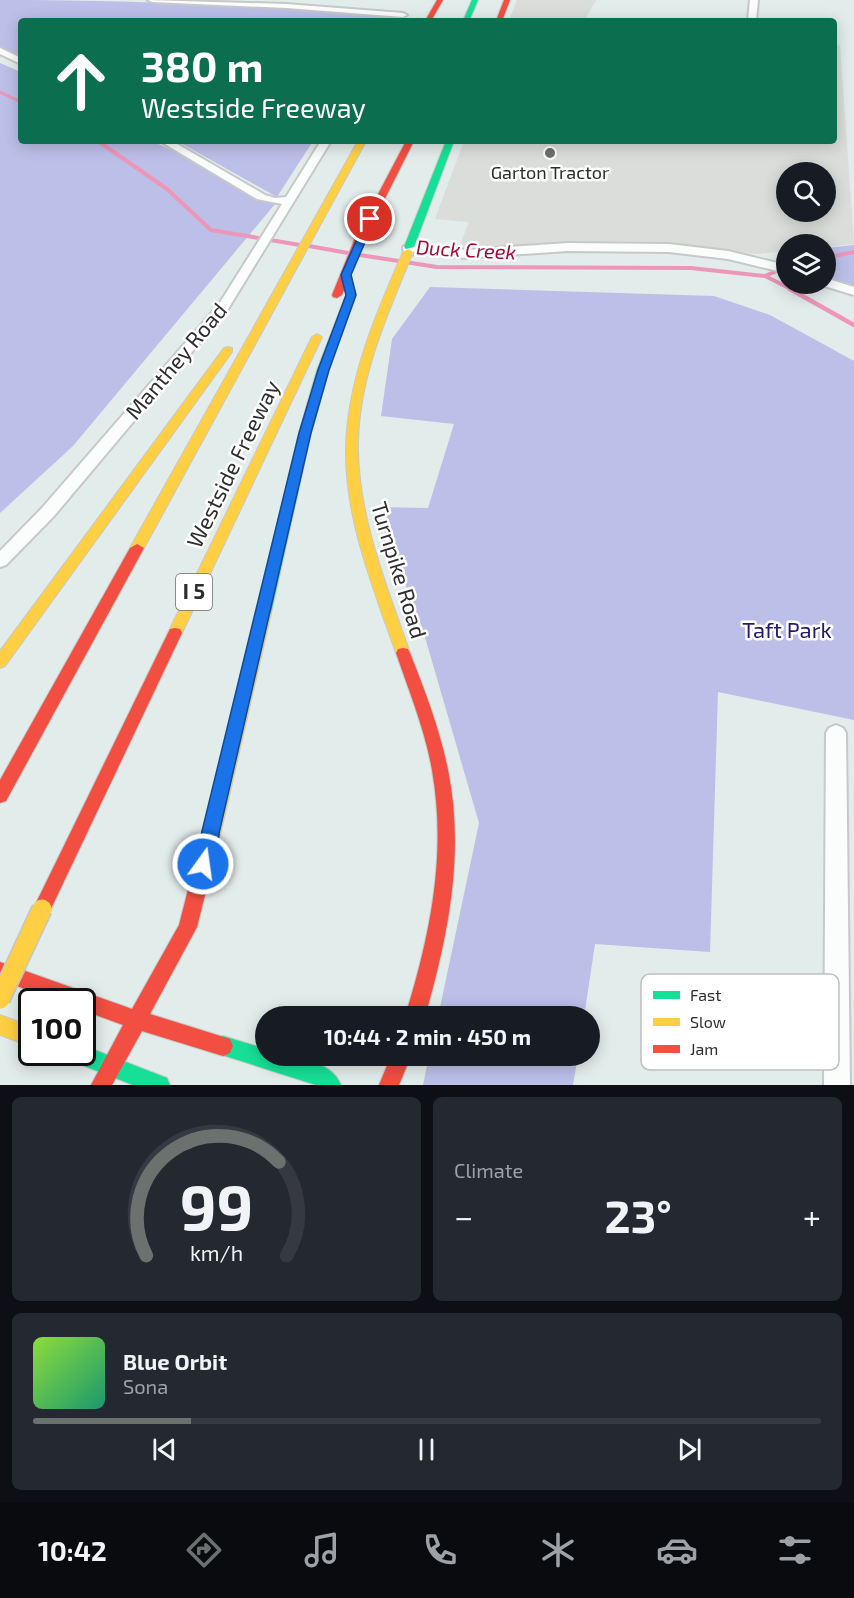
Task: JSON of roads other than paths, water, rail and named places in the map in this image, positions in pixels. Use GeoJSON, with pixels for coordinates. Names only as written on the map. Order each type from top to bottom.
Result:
{"type":"FeatureCollection","features":[{"type":"Feature","properties":{"kind":"main road"},"geometry":{"type":"LineString","coordinates":[[430,18],[440,0]]}},
{"type":"Feature","properties":{"kind":"main road"},"geometry":{"type":"LineString","coordinates":[[467,18],[475,0]]}},
{"type":"Feature","properties":{"kind":"main road"},"geometry":{"type":"LineString","coordinates":[[500,18],[507,0]]}},
{"type":"Feature","properties":{"kind":"main road","name":"Westside Freeway"},"geometry":{"type":"LineString","coordinates":[[0,796],[360,144]]}},
{"type":"Feature","properties":{"kind":"main road"},"geometry":{"type":"LineString","coordinates":[[333,303],[360,238],[408,144]]}},
{"type":"Feature","properties":{"kind":"main road","name":"Turnpike Road"},"geometry":{"type":"LineString","coordinates":[[419,1006],[427,981],[443,908],[447,835],[440,771],[363,533],[354,492],[352,447],[356,412],[366,369],[395,283],[449,144]]}},
{"type":"Feature","properties":{"kind":"main road"},"geometry":{"type":"LineString","coordinates":[[101,1085],[188,927],[230,760],[307,425],[323,370],[351,295],[346,275]]}},
{"type":"Feature","properties":{"kind":"main road"},"geometry":{"type":"LineString","coordinates":[[0,662],[258,308],[276,297]]}},
{"type":"Feature","properties":{"kind":"main road","name":"Westside Freeway"},"geometry":{"type":"LineString","coordinates":[[0,999],[324,322]]}},
{"type":"Feature","properties":{"kind":"main road"},"geometry":{"type":"LineString","coordinates":[[0,971],[137,1020],[323,1077],[331,1085]]}},
{"type":"Feature","properties":{"kind":"main road"},"geometry":{"type":"LineString","coordinates":[[0,1025],[18,1032]]}},
{"type":"Feature","properties":{"kind":"main road"},"geometry":{"type":"LineString","coordinates":[[96,1060],[160,1085]]}},
{"type":"Feature","properties":{"kind":"main road"},"geometry":{"type":"LineString","coordinates":[[389,1085],[397,1066]]}},
{"type":"Feature","properties":{"kind":"street"},"geometry":{"type":"LineString","coordinates":[[152,0],[403,14]]}},
{"type":"Feature","properties":{"kind":"street"},"geometry":{"type":"LineString","coordinates":[[320,9],[329,0]]}},
{"type":"Feature","properties":{"kind":"street"},"geometry":{"type":"LineString","coordinates":[[752,18],[754,0]]}},
{"type":"Feature","properties":{"kind":"street"},"geometry":{"type":"LineString","coordinates":[[0,51],[18,60]]}},
{"type":"Feature","properties":{"kind":"street"},"geometry":{"type":"LineString","coordinates":[[170,144],[261,197],[275,201],[290,201]]}},
{"type":"Feature","properties":{"kind":"street","name":"Manthey Road"},"geometry":{"type":"LineString","coordinates":[[0,561],[48,512],[218,313],[277,223],[324,144]]}},
{"type":"Feature","properties":{"kind":"street"},"geometry":{"type":"LineString","coordinates":[[408,250],[466,254],[568,247],[669,248],[728,255],[776,267]]}},
{"type":"Feature","properties":{"kind":"street"},"geometry":{"type":"LineString","coordinates":[[836,285],[854,291]]}},
{"type":"Feature","properties":{"kind":"street"},"geometry":{"type":"LineString","coordinates":[[836,733],[837,974]]}},
{"type":"Feature","properties":{"kind":"street"},"geometry":{"type":"LineString","coordinates":[[837,1070],[837,1085]]}},
{"type":"Feature","properties":{"kind":"waterway","name":"Duck Creek"},"geometry":{"type":"LineString","coordinates":[[0,92],[18,101]]}},
{"type":"Feature","properties":{"kind":"waterway","name":"Duck Creek"},"geometry":{"type":"LineString","coordinates":[[102,144],[167,189],[211,230],[300,245]]}},
{"type":"Feature","properties":{"kind":"waterway","name":"Duck Creek"},"geometry":{"type":"LineString","coordinates":[[309,246],[348,253]]}},
{"type":"Feature","properties":{"kind":"waterway"},"geometry":{"type":"LineString","coordinates":[[836,256],[854,252]]}},
{"type":"Feature","properties":{"kind":"waterway","name":"Duck Creek"},"geometry":{"type":"LineString","coordinates":[[360,255],[437,267],[691,268],[765,276]]}},
{"type":"Feature","properties":{"kind":"waterway"},"geometry":{"type":"LineString","coordinates":[[765,276],[776,271]]}},
{"type":"Feature","properties":{"kind":"waterway","name":"Duck Creek"},"geometry":{"type":"LineString","coordinates":[[765,276],[776,282]]}},
{"type":"Feature","properties":{"kind":"waterway","name":"Duck Creek"},"geometry":{"type":"LineString","coordinates":[[799,294],[854,325]]}},
{"type":"Feature","properties":{"kind":"place","name":"Garton Tractor"},"geometry":{"type":"Point","coordinates":[550,153]}},
{"type":"Feature","properties":{"kind":"park label","name":"Taft Park"},"geometry":{"type":"Point","coordinates":[787,630]}}]}
